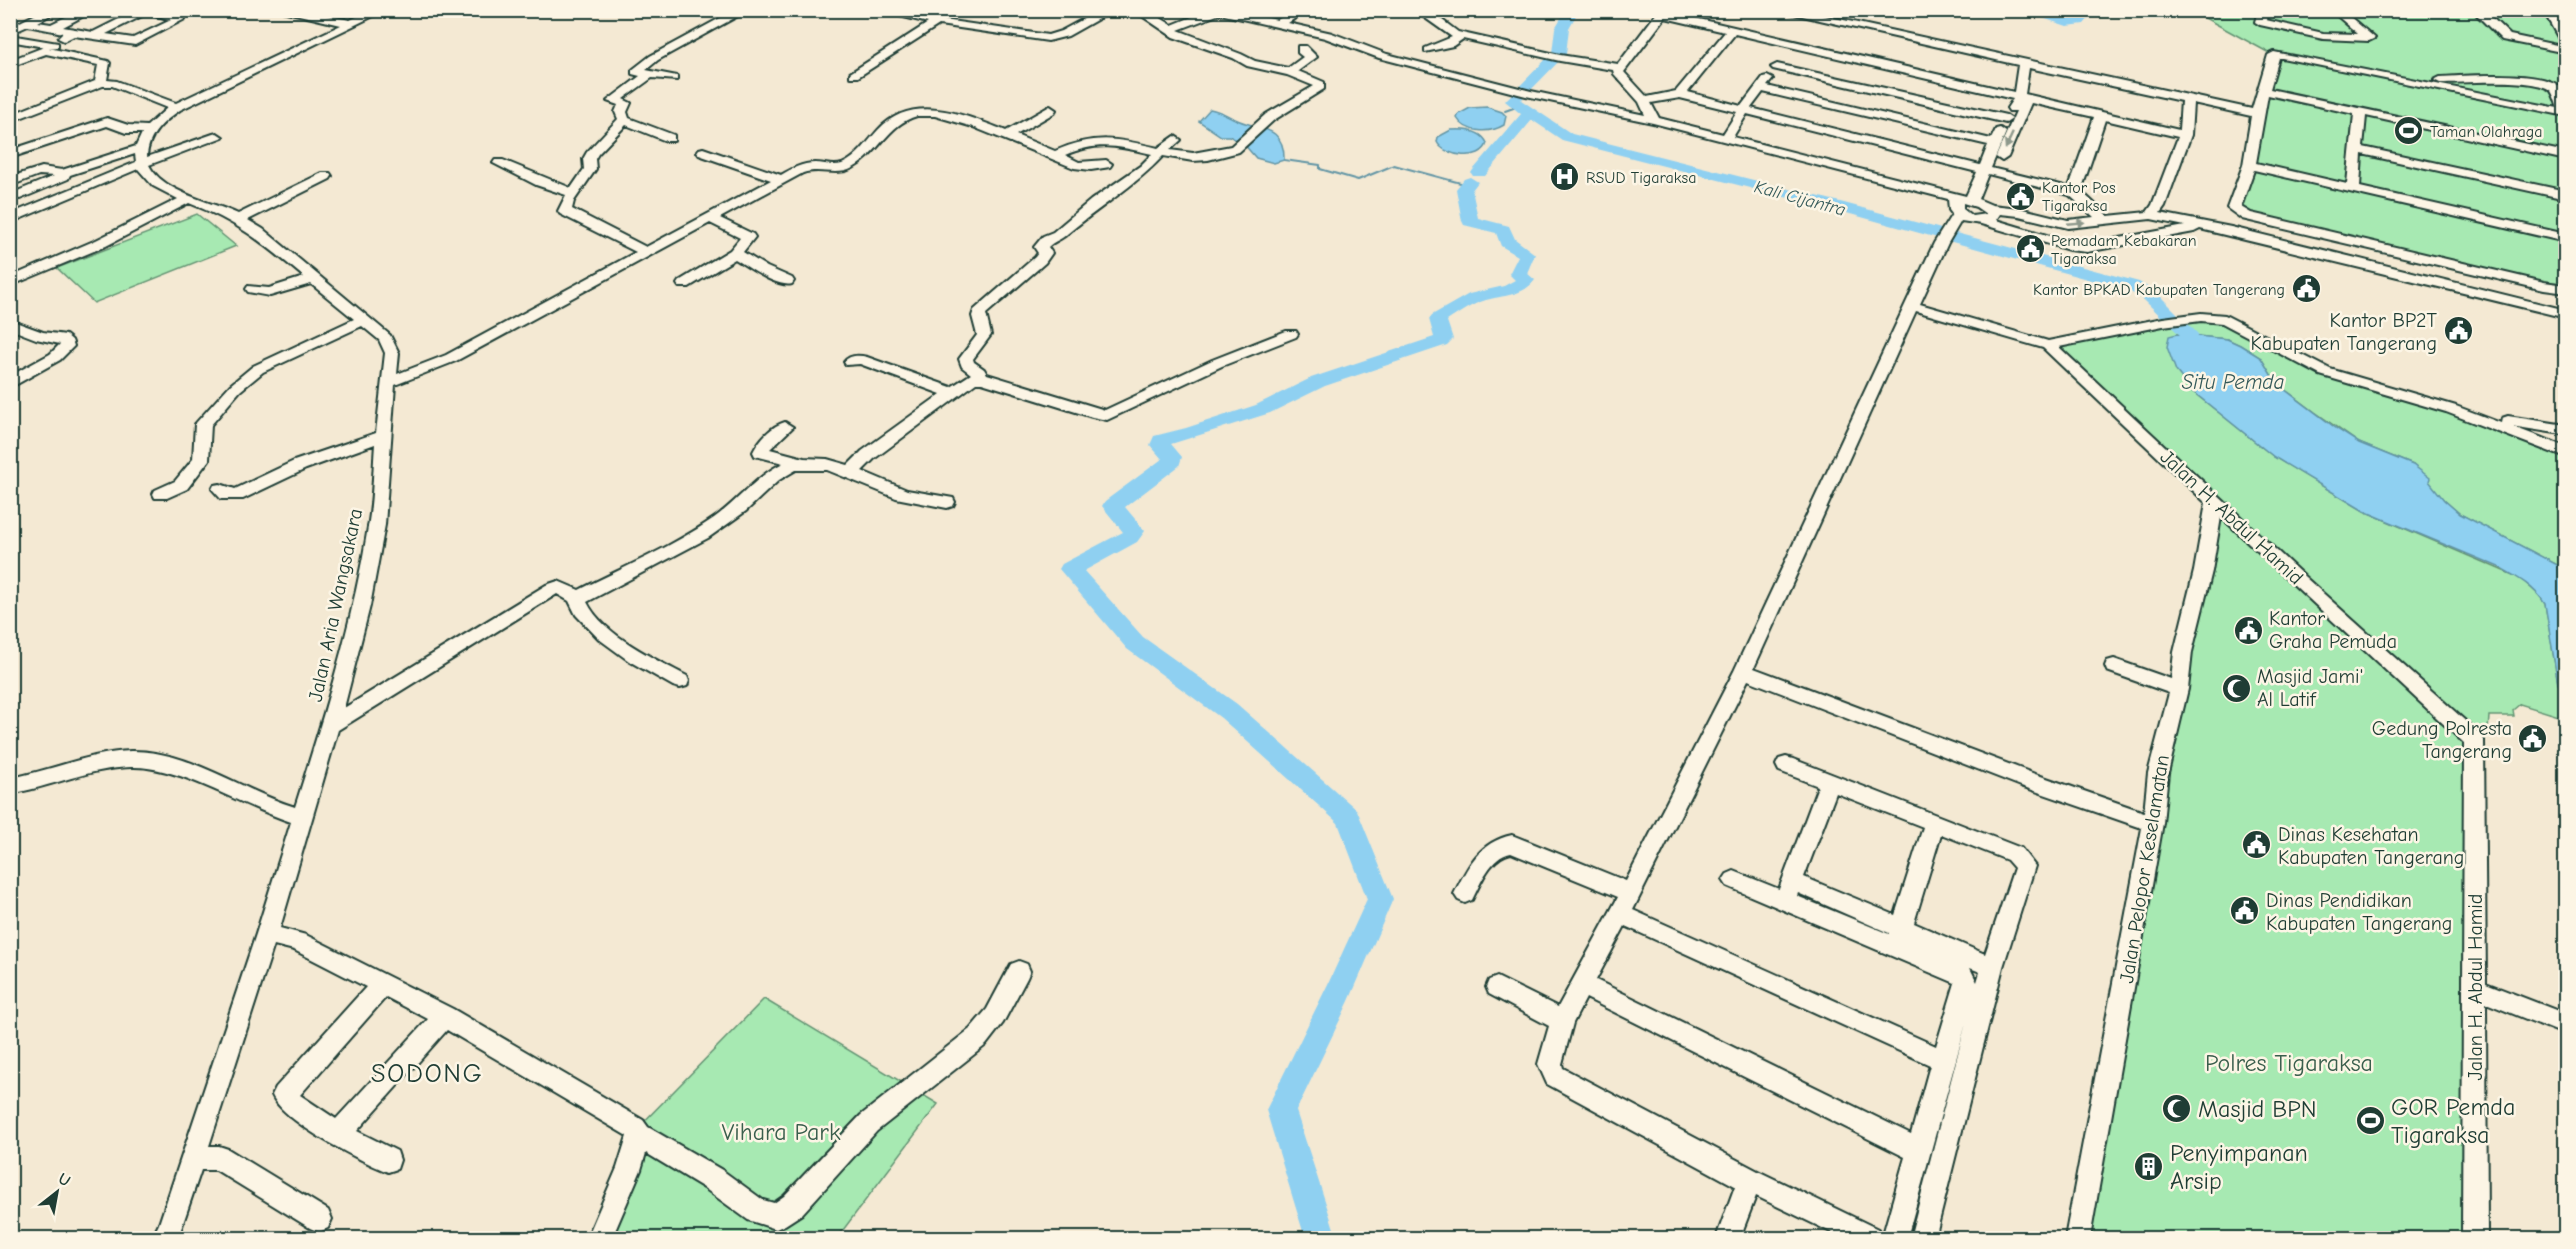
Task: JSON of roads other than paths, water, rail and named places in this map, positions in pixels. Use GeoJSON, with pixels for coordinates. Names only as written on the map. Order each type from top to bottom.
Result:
{"type":"FeatureCollection","features":[{"type":"Feature","properties":{"kind":"street"},"geometry":{"type":"LineString","coordinates":[[10,31],[54,10]]}},
{"type":"Feature","properties":{"kind":"street"},"geometry":{"type":"LineString","coordinates":[[52,28],[90,10]]}},
{"type":"Feature","properties":{"kind":"street"},"geometry":{"type":"LineString","coordinates":[[10,64],[49,48],[72,32],[120,10]]}},
{"type":"Feature","properties":{"kind":"street"},"geometry":{"type":"LineString","coordinates":[[10,17],[52,28],[72,32],[97,36],[124,40],[135,42],[180,19],[148,10],[97,36],[66,54]]}},
{"type":"Feature","properties":{"kind":"street"},"geometry":{"type":"LineString","coordinates":[[169,15],[187,10]]}},
{"type":"Feature","properties":{"kind":"street"},"geometry":{"type":"LineString","coordinates":[[284,10],[352,24]]}},
{"type":"Feature","properties":{"kind":"street"},"geometry":{"type":"LineString","coordinates":[[10,219],[142,156],[150,129],[176,107],[381,10]]}},
{"type":"Feature","properties":{"kind":"street"},"geometry":{"type":"LineString","coordinates":[[673,78],[636,72],[661,54],[744,10]]}},
{"type":"Feature","properties":{"kind":"street"},"geometry":{"type":"LineString","coordinates":[[880,10],[937,22],[1048,38],[1059,36],[1102,12]]}},
{"type":"Feature","properties":{"kind":"street"},"geometry":{"type":"LineString","coordinates":[[1081,14],[1116,10]]}},
{"type":"Feature","properties":{"kind":"street"},"geometry":{"type":"LineString","coordinates":[[1054,155],[1085,142],[1102,140],[1192,157],[1208,156],[1235,149],[1270,117],[1320,87],[1320,84],[1290,72],[1251,64],[1237,56],[1177,35],[1145,13],[1127,10]]}},
{"type":"Feature","properties":{"kind":"street"},"geometry":{"type":"LineString","coordinates":[[1419,10],[1432,16],[1448,31],[1461,36],[1545,55],[1620,68]]}},
{"type":"Feature","properties":{"kind":"street"},"geometry":{"type":"LineString","coordinates":[[1781,10],[1803,32],[2023,98],[2186,135]]}},
{"type":"Feature","properties":{"kind":"street"},"geometry":{"type":"LineString","coordinates":[[2263,10],[2260,22],[2336,37],[2370,37],[2340,12]]}},
{"type":"Feature","properties":{"kind":"street"},"geometry":{"type":"LineString","coordinates":[[2476,10],[2489,16],[2506,38],[2565,50]]}},
{"type":"Feature","properties":{"kind":"street"},"geometry":{"type":"LineString","coordinates":[[2548,10],[2565,41]]}},
{"type":"Feature","properties":{"kind":"street"},"geometry":{"type":"LineString","coordinates":[[1171,29],[1218,11],[1328,35],[1383,56],[1530,94],[1654,120],[1954,197],[2046,240],[2087,248],[2202,226],[2232,225],[2565,314]]}},
{"type":"Feature","properties":{"kind":"street"},"geometry":{"type":"LineString","coordinates":[[1278,24],[1302,11]]}},
{"type":"Feature","properties":{"kind":"street"},"geometry":{"type":"LineString","coordinates":[[1654,120],[1644,100],[1619,74],[1620,68],[1663,12],[1732,31],[1803,32],[2029,65],[2257,114]]}},
{"type":"Feature","properties":{"kind":"street"},"geometry":{"type":"LineString","coordinates":[[2336,37],[2340,12]]}},
{"type":"Feature","properties":{"kind":"street"},"geometry":{"type":"LineString","coordinates":[[854,75],[937,22]]}},
{"type":"Feature","properties":{"kind":"street"},"geometry":{"type":"LineString","coordinates":[[122,23],[158,31]]}},
{"type":"Feature","properties":{"kind":"street"},"geometry":{"type":"LineString","coordinates":[[1680,94],[1732,31]]}},
{"type":"Feature","properties":{"kind":"street"},"geometry":{"type":"LineString","coordinates":[[1726,138],[1743,111],[1803,32]]}},
{"type":"Feature","properties":{"kind":"street"},"geometry":{"type":"LineString","coordinates":[[1429,50],[1449,44],[1461,36]]}},
{"type":"Feature","properties":{"kind":"street"},"geometry":{"type":"LineString","coordinates":[[10,38],[104,63],[101,83]]}},
{"type":"Feature","properties":{"kind":"street"},"geometry":{"type":"LineString","coordinates":[[90,58],[124,40]]}},
{"type":"Feature","properties":{"kind":"street"},"geometry":{"type":"LineString","coordinates":[[1290,72],[1311,57],[1304,53],[1302,48]]}},
{"type":"Feature","properties":{"kind":"street"},"geometry":{"type":"LineString","coordinates":[[2565,113],[2277,55],[2273,57],[2257,114],[2249,165],[2234,208],[2241,214],[2544,286],[2565,289]]}},
{"type":"Feature","properties":{"kind":"street"},"geometry":{"type":"LineString","coordinates":[[10,56],[25,58]]}},
{"type":"Feature","properties":{"kind":"street"},"geometry":{"type":"LineString","coordinates":[[1988,172],[2023,98],[2029,65]]}},
{"type":"Feature","properties":{"kind":"street"},"geometry":{"type":"LineString","coordinates":[[1777,67],[2006,119]]}},
{"type":"Feature","properties":{"kind":"street"},"geometry":{"type":"LineString","coordinates":[[649,75],[613,101],[625,103],[620,115],[624,120],[670,138]]}},
{"type":"Feature","properties":{"kind":"street"},"geometry":{"type":"LineString","coordinates":[[2405,80],[2535,80],[2557,90],[2565,113]]}},
{"type":"Feature","properties":{"kind":"street"},"geometry":{"type":"LineString","coordinates":[[10,118],[101,83],[113,83],[176,107]]}},
{"type":"Feature","properties":{"kind":"street"},"geometry":{"type":"LineString","coordinates":[[1760,88],[1994,143]]}},
{"type":"Feature","properties":{"kind":"street"},"geometry":{"type":"LineString","coordinates":[[2264,91],[2565,156]]}},
{"type":"Feature","properties":{"kind":"street"},"geometry":{"type":"LineString","coordinates":[[1644,100],[1680,94],[2074,192],[2104,219]]}},
{"type":"Feature","properties":{"kind":"street"},"geometry":{"type":"LineString","coordinates":[[1981,209],[1994,143],[2006,119],[2023,98]]}},
{"type":"Feature","properties":{"kind":"street"},"geometry":{"type":"LineString","coordinates":[[2149,215],[2158,206],[2186,135],[2187,100]]}},
{"type":"Feature","properties":{"kind":"street"},"geometry":{"type":"LineString","coordinates":[[1007,135],[1050,110]]}},
{"type":"Feature","properties":{"kind":"street"},"geometry":{"type":"LineString","coordinates":[[388,383],[451,358],[810,165],[835,169],[851,164],[901,116],[920,111],[943,113],[1007,135],[1054,155],[1071,165],[1090,167],[1106,164]]}},
{"type":"Feature","properties":{"kind":"street"},"geometry":{"type":"LineString","coordinates":[[2353,189],[2360,112]]}},
{"type":"Feature","properties":{"kind":"street"},"geometry":{"type":"LineString","coordinates":[[2074,192],[2100,116]]}},
{"type":"Feature","properties":{"kind":"street"},"geometry":{"type":"LineString","coordinates":[[624,120],[593,152],[589,159],[590,169],[568,201],[566,211],[648,253]]}},
{"type":"Feature","properties":{"kind":"street"},"geometry":{"type":"LineString","coordinates":[[10,154],[107,122],[126,129],[150,129]]}},
{"type":"Feature","properties":{"kind":"street"},"geometry":{"type":"LineString","coordinates":[[20,195],[63,175],[217,137]]}},
{"type":"Feature","properties":{"kind":"street"},"geometry":{"type":"LineString","coordinates":[[980,377],[979,372],[967,364],[966,359],[984,335],[985,330],[978,319],[979,313],[1040,260],[1045,253],[1041,247],[1042,243],[1058,235],[1096,203],[1144,170],[1160,152],[1175,140]]}},
{"type":"Feature","properties":{"kind":"street"},"geometry":{"type":"LineString","coordinates":[[2357,149],[2565,195]]}},
{"type":"Feature","properties":{"kind":"street"},"geometry":{"type":"LineString","coordinates":[[703,152],[783,180]]}},
{"type":"Feature","properties":{"kind":"street","name":"Jalan Aria Wangsakara"},"geometry":{"type":"LineString","coordinates":[[142,156],[150,177],[189,198],[239,219],[364,320],[390,346],[392,353],[377,525],[361,606],[330,726],[267,934],[226,1055],[195,1158],[169,1231],[164,1239]]}},
{"type":"Feature","properties":{"kind":"street"},"geometry":{"type":"LineString","coordinates":[[499,163],[541,183],[574,193]]}},
{"type":"Feature","properties":{"kind":"street"},"geometry":{"type":"LineString","coordinates":[[2249,165],[2565,238]]}},
{"type":"Feature","properties":{"kind":"street"},"geometry":{"type":"LineString","coordinates":[[10,182],[43,169],[51,169],[63,175],[74,188],[39,202]]}},
{"type":"Feature","properties":{"kind":"street"},"geometry":{"type":"LineString","coordinates":[[239,219],[326,176]]}},
{"type":"Feature","properties":{"kind":"street"},"geometry":{"type":"LineString","coordinates":[[1954,197],[1956,210],[1966,218],[1981,209],[2019,212],[2068,224],[2149,215],[2202,226]]}},
{"type":"Feature","properties":{"kind":"street"},"geometry":{"type":"LineString","coordinates":[[10,282],[101,243],[189,198]]}},
{"type":"Feature","properties":{"kind":"street"},"geometry":{"type":"LineString","coordinates":[[1869,1239],[1749,1180],[1556,1076],[1550,1064],[1562,1021],[1620,914],[1743,671],[1864,405],[1944,237],[1959,214]]}},
{"type":"Feature","properties":{"kind":"street"},"geometry":{"type":"LineString","coordinates":[[2149,215],[2160,221],[2169,233]]}},
{"type":"Feature","properties":{"kind":"street"},"geometry":{"type":"LineString","coordinates":[[684,284],[735,253],[748,237],[709,218]]}},
{"type":"Feature","properties":{"kind":"street"},"geometry":{"type":"LineString","coordinates":[[735,253],[762,270],[787,281]]}},
{"type":"Feature","properties":{"kind":"street"},"geometry":{"type":"LineString","coordinates":[[253,289],[270,292],[312,279]]}},
{"type":"Feature","properties":{"kind":"street"},"geometry":{"type":"LineString","coordinates":[[1913,306],[2048,345],[2163,322],[2201,317],[2225,319],[2325,372],[2451,409],[2565,453]]}},
{"type":"Feature","properties":{"kind":"street"},"geometry":{"type":"LineString","coordinates":[[161,494],[181,485],[201,460],[203,423],[246,378],[273,361],[364,320]]}},
{"type":"Feature","properties":{"kind":"street"},"geometry":{"type":"LineString","coordinates":[[10,324],[41,336],[61,338],[67,342],[67,346],[55,357],[10,383]]}},
{"type":"Feature","properties":{"kind":"street"},"geometry":{"type":"LineString","coordinates":[[850,472],[868,455],[968,379],[980,377],[1097,414],[1107,415],[1217,363],[1291,334]]}},
{"type":"Feature","properties":{"kind":"street","name":"Jalan H. Abdul Hamid"},"geometry":{"type":"LineString","coordinates":[[2048,345],[2474,740],[2475,1239]]}},
{"type":"Feature","properties":{"kind":"street"},"geometry":{"type":"LineString","coordinates":[[851,362],[862,360],[951,392]]}},
{"type":"Feature","properties":{"kind":"street"},"geometry":{"type":"LineString","coordinates":[[2451,409],[2532,425],[2564,428]]}},
{"type":"Feature","properties":{"kind":"street"},"geometry":{"type":"LineString","coordinates":[[785,427],[765,444],[761,452],[803,463],[818,463],[850,472],[903,494],[947,502]]}},
{"type":"Feature","properties":{"kind":"street"},"geometry":{"type":"LineString","coordinates":[[220,489],[227,495],[237,495],[300,465],[385,435]]}},
{"type":"Feature","properties":{"kind":"street"},"geometry":{"type":"LineString","coordinates":[[576,597],[678,548],[736,510],[774,473],[803,463]]}},
{"type":"Feature","properties":{"kind":"street","name":"Jalan Pelopor Keselamatan"},"geometry":{"type":"LineString","coordinates":[[2078,1239],[2153,823],[2158,773],[2179,689],[2183,652],[2203,571],[2215,501]]}},
{"type":"Feature","properties":{"kind":"street"},"geometry":{"type":"LineString","coordinates":[[330,726],[558,586],[576,597],[579,608],[622,648],[680,681]]}},
{"type":"Feature","properties":{"kind":"street"},"geometry":{"type":"LineString","coordinates":[[2114,666],[2179,689]]}},
{"type":"Feature","properties":{"kind":"street"},"geometry":{"type":"LineString","coordinates":[[1743,671],[2028,780],[2153,823]]}},
{"type":"Feature","properties":{"kind":"street"},"geometry":{"type":"LineString","coordinates":[[10,786],[80,768],[131,759],[151,761],[184,771],[264,805],[301,817]]}},
{"type":"Feature","properties":{"kind":"street"},"geometry":{"type":"LineString","coordinates":[[1786,765],[2014,854],[2025,866],[1992,967],[1923,1239]]}},
{"type":"Feature","properties":{"kind":"street"},"geometry":{"type":"LineString","coordinates":[[1788,892],[1830,782]]}},
{"type":"Feature","properties":{"kind":"street"},"geometry":{"type":"LineString","coordinates":[[1899,938],[1934,824]]}},
{"type":"Feature","properties":{"kind":"street"},"geometry":{"type":"LineString","coordinates":[[1465,894],[1488,855],[1500,844],[1512,844],[1630,892]]}},
{"type":"Feature","properties":{"kind":"street"},"geometry":{"type":"LineString","coordinates":[[1734,880],[1788,892],[1899,938],[1992,967]]}},
{"type":"Feature","properties":{"kind":"street"},"geometry":{"type":"LineString","coordinates":[[1620,914],[1943,1060]]}},
{"type":"Feature","properties":{"kind":"street"},"geometry":{"type":"LineString","coordinates":[[267,934],[298,942],[445,1016],[627,1122],[635,1128],[639,1135],[713,1179],[757,1211],[776,1216],[793,1205],[869,1123],[978,1037],[995,1016],[1019,971]]}},
{"type":"Feature","properties":{"kind":"street"},"geometry":{"type":"LineString","coordinates":[[1895,1239],[1943,1060],[1967,986],[1965,977],[1958,972],[1899,938]]}},
{"type":"Feature","properties":{"kind":"street"},"geometry":{"type":"LineString","coordinates":[[383,984],[284,1095],[339,1134],[388,1160]]}},
{"type":"Feature","properties":{"kind":"street"},"geometry":{"type":"LineString","coordinates":[[1581,984],[1919,1151]]}},
{"type":"Feature","properties":{"kind":"street"},"geometry":{"type":"LineString","coordinates":[[1497,987],[1562,1021]]}},
{"type":"Feature","properties":{"kind":"street"},"geometry":{"type":"LineString","coordinates":[[2476,989],[2565,1025]]}},
{"type":"Feature","properties":{"kind":"street"},"geometry":{"type":"LineString","coordinates":[[339,1134],[445,1016]]}},
{"type":"Feature","properties":{"kind":"street"},"geometry":{"type":"LineString","coordinates":[[1929,1112],[1952,1123]]}},
{"type":"Feature","properties":{"kind":"street"},"geometry":{"type":"LineString","coordinates":[[599,1239],[629,1170],[639,1135]]}},
{"type":"Feature","properties":{"kind":"street"},"geometry":{"type":"LineString","coordinates":[[195,1158],[219,1158],[319,1219]]}},
{"type":"Feature","properties":{"kind":"street"},"geometry":{"type":"LineString","coordinates":[[1728,1239],[1749,1180]]}},
{"type":"Feature","properties":{"kind":"water"},"geometry":{"type":"Polygon","coordinates":[[[1487,107],[1502,112],[1506,116],[1504,125],[1486,131],[1472,129],[1466,127],[1457,118],[1459,114],[1470,108],[1487,107]]]}},
{"type":"Feature","properties":{"kind":"water"},"geometry":{"type":"Polygon","coordinates":[[[1210,109],[1275,134],[1283,148],[1284,160],[1274,163],[1256,158],[1243,143],[1229,136],[1221,136],[1199,121],[1210,109]]]}},
{"type":"Feature","properties":{"kind":"water"},"geometry":{"type":"Polygon","coordinates":[[[1451,130],[1467,130],[1476,133],[1481,135],[1487,143],[1478,153],[1455,154],[1441,147],[1437,142],[1438,137],[1451,130]]]}},
{"type":"Feature","properties":{"kind":"water","name":"Situ Pemda"},"geometry":{"type":"Polygon","coordinates":[[[2177,334],[2227,339],[2240,345],[2261,358],[2276,383],[2337,429],[2359,443],[2413,465],[2430,478],[2429,481],[2444,500],[2460,514],[2565,569],[2565,692],[2558,684],[2545,604],[2531,588],[2501,568],[2364,511],[2274,457],[2192,391],[2176,371],[2167,347],[2169,336],[2177,334]]]}},
{"type":"Feature","properties":{"kind":"waterway","name":"Kali Cijantra"},"geometry":{"type":"LineString","coordinates":[[1573,10],[1562,28],[1559,54],[1512,101],[1567,137],[1838,206],[2133,286],[2150,296],[2190,335]]}},
{"type":"Feature","properties":{"kind":"waterway","name":"Kali Cijantra"},"geometry":{"type":"LineString","coordinates":[[2024,10],[2067,22],[2079,21],[2090,10]]}},
{"type":"Feature","properties":{"kind":"waterway"},"geometry":{"type":"LineString","coordinates":[[1505,111],[1519,106]]}},
{"type":"Feature","properties":{"kind":"waterway"},"geometry":{"type":"LineString","coordinates":[[1479,173],[1530,113]]}},
{"type":"Feature","properties":{"kind":"waterway"},"geometry":{"type":"LineString","coordinates":[[1284,160],[1320,165],[1320,169],[1358,180],[1394,165],[1468,185]]}},
{"type":"Feature","properties":{"kind":"waterway"},"geometry":{"type":"LineString","coordinates":[[1321,1238],[1281,1110],[1339,992],[1380,899],[1348,817],[1229,711],[1135,643],[1070,569],[1130,537],[1134,531],[1112,506],[1172,461],[1172,457],[1160,445],[1161,440],[1191,433],[1263,409],[1318,382],[1441,341],[1444,339],[1438,319],[1470,300],[1521,285],[1526,280],[1518,274],[1527,254],[1507,242],[1503,230],[1470,221],[1464,189],[1470,182]]}},
{"type":"Feature","properties":{"kind":"place","name":"Taman Olahraga"},"geometry":{"type":"Point","coordinates":[2409,131]}},
{"type":"Feature","properties":{"kind":"place","name":"RSUD Tigaraksa"},"geometry":{"type":"Point","coordinates":[1565,177]}},
{"type":"Feature","properties":{"kind":"place","name":"Kantor Pos Tigaraksa"},"geometry":{"type":"Point","coordinates":[2021,196]}},
{"type":"Feature","properties":{"kind":"place","name":"Pemadam Kebakaran Tigaraksa"},"geometry":{"type":"Point","coordinates":[2030,249]}},
{"type":"Feature","properties":{"kind":"place","name":"Kantor BPKAD Kabupaten Tangerang"},"geometry":{"type":"Point","coordinates":[2306,289]}},
{"type":"Feature","properties":{"kind":"place","name":"Kantor BP2T Kabupaten Tangerang"},"geometry":{"type":"Point","coordinates":[2458,331]}},
{"type":"Feature","properties":{"kind":"place","name":"Kantor Graha Pemuda"},"geometry":{"type":"Point","coordinates":[2248,630]}},
{"type":"Feature","properties":{"kind":"place","name":"Masjid Jami' Al Latif"},"geometry":{"type":"Point","coordinates":[2236,688]}},
{"type":"Feature","properties":{"kind":"place","name":"Gedung Polresta Tangerang"},"geometry":{"type":"Point","coordinates":[2533,739]}},
{"type":"Feature","properties":{"kind":"place","name":"Dinas Kesehatan Kabupaten Tangerang"},"geometry":{"type":"Point","coordinates":[2257,845]}},
{"type":"Feature","properties":{"kind":"place","name":"Dinas Pendidikan Kabupaten Tangerang"},"geometry":{"type":"Point","coordinates":[2245,911]}},
{"type":"Feature","properties":{"kind":"place","name":"Masjid BPN"},"geometry":{"type":"Point","coordinates":[2177,1109]}},
{"type":"Feature","properties":{"kind":"place","name":"GOR Pemda Tigaraksa"},"geometry":{"type":"Point","coordinates":[2370,1121]}},
{"type":"Feature","properties":{"kind":"place","name":"Penyimpanan Arsip"},"geometry":{"type":"Point","coordinates":[2149,1167]}},
{"type":"Feature","properties":{"kind":"district","name":"SODONG"},"geometry":{"type":"Point","coordinates":[427,1073]}},
{"type":"Feature","properties":{"kind":"park label","name":"Polres Tigaraksa"},"geometry":{"type":"Point","coordinates":[2289,1063]}},
{"type":"Feature","properties":{"kind":"park label","name":"Vihara Park"},"geometry":{"type":"Point","coordinates":[781,1132]}}]}
